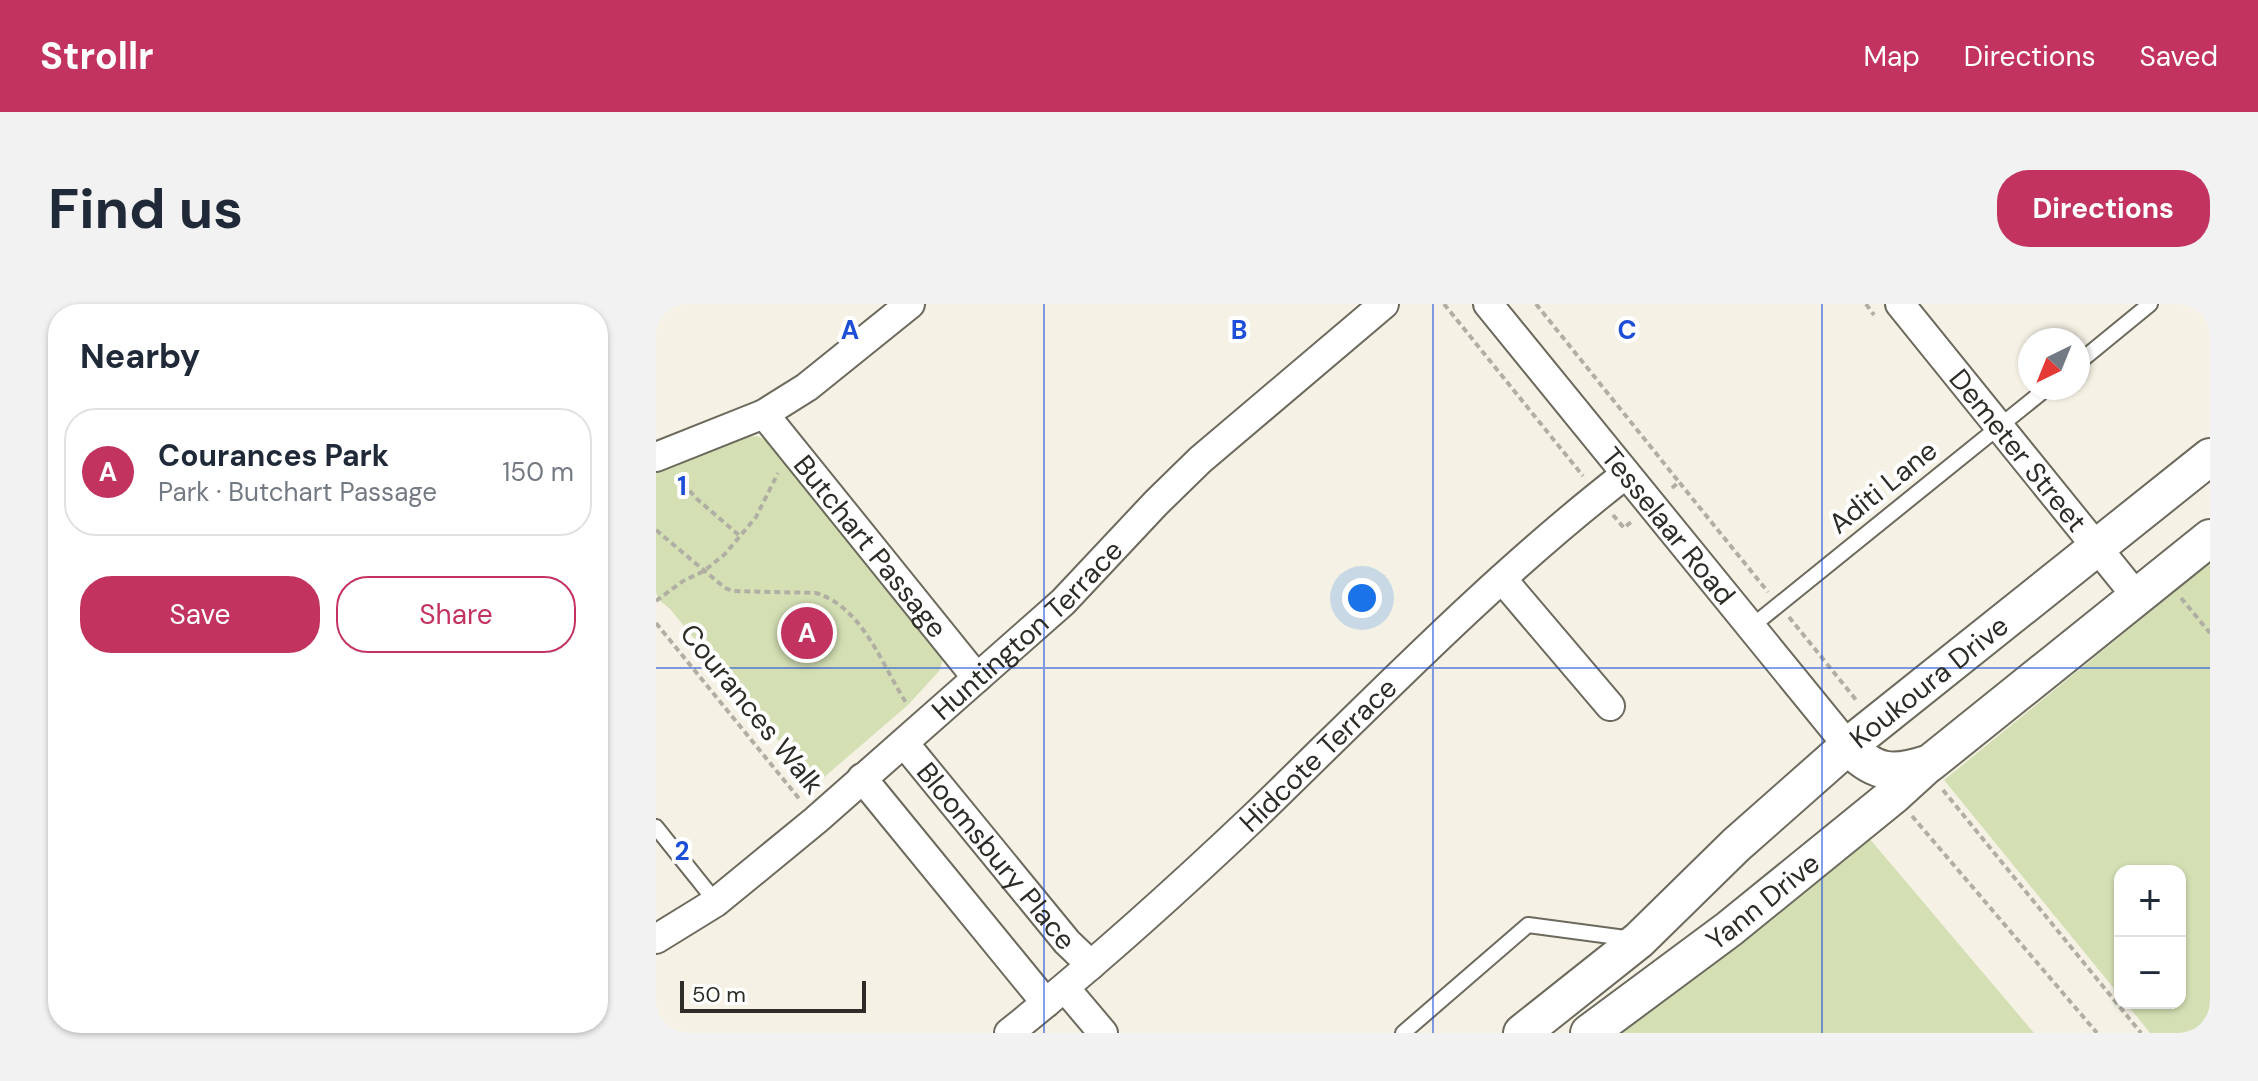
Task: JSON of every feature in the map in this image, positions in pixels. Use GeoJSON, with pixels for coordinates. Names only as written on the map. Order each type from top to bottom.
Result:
{"type":"FeatureCollection","features":[{"type":"Feature","properties":{"kind":"street"},"geometry":{"type":"LineString","coordinates":[[661,462],[764,414],[807,387],[910,304]]}},
{"type":"Feature","properties":{"kind":"street","name":"Huntington Terrace"},"geometry":{"type":"LineString","coordinates":[[656,939],[716,902],[816,820],[1063,602],[1200,460],[1384,304]]}},
{"type":"Feature","properties":{"kind":"street","name":"Tesselaar Road"},"geometry":{"type":"LineString","coordinates":[[1488,304],[1848,746]]}},
{"type":"Feature","properties":{"kind":"street","name":"Demeter Street"},"geometry":{"type":"LineString","coordinates":[[1900,304],[2097,548],[2150,587]]}},
{"type":"Feature","properties":{"kind":"street","name":"Butchart Passage"},"geometry":{"type":"LineString","coordinates":[[764,414],[977,678]]}},
{"type":"Feature","properties":{"kind":"street","name":"Koukoura Drive"},"geometry":{"type":"LineString","coordinates":[[2210,457],[1848,746],[1862,761],[1877,769],[1905,770],[1937,777],[2150,587],[2210,538]]}},
{"type":"Feature","properties":{"kind":"street","name":"Hidcote Terrace"},"geometry":{"type":"LineString","coordinates":[[1009,1033],[1091,965],[1252,819],[1383,689],[1502,579],[1626,474]]}},
{"type":"Feature","properties":{"kind":"street"},"geometry":{"type":"LineString","coordinates":[[1502,579],[1610,706]]}},
{"type":"Feature","properties":{"kind":"street","name":"Bloomsbury Place"},"geometry":{"type":"LineString","coordinates":[[914,734],[1067,942],[1091,965]]}},
{"type":"Feature","properties":{"kind":"street","name":"Yann Drive"},"geometry":{"type":"LineString","coordinates":[[1522,1033],[1639,940],[1736,845],[1848,746]]}},
{"type":"Feature","properties":{"kind":"street","name":"Yann Drive"},"geometry":{"type":"LineString","coordinates":[[1589,1033],[1729,929],[1894,795],[1937,777]]}},
{"type":"Feature","properties":{"kind":"street","name":"Bloomsbury Place"},"geometry":{"type":"LineString","coordinates":[[862,778],[1056,995],[1103,1033]]}},
{"type":"Feature","properties":{"kind":"lane"},"geometry":{"type":"LineString","coordinates":[[2090,353],[2150,304]]}},
{"type":"Feature","properties":{"kind":"lane","name":"Aditi Lane"},"geometry":{"type":"LineString","coordinates":[[1751,627],[2032,400]]}},
{"type":"Feature","properties":{"kind":"lane"},"geometry":{"type":"LineString","coordinates":[[656,827],[716,902]]}},
{"type":"Feature","properties":{"kind":"lane"},"geometry":{"type":"LineString","coordinates":[[1403,1033],[1528,925],[1639,940]]}},
{"type":"Feature","properties":{"kind":"path"},"geometry":{"type":"LineString","coordinates":[[1536,304],[1679,482]]}},
{"type":"Feature","properties":{"kind":"path"},"geometry":{"type":"LineString","coordinates":[[656,592],[657,600],[683,581],[704,571],[741,537],[766,502],[776,476],[797,454]]}},
{"type":"Feature","properties":{"kind":"path"},"geometry":{"type":"LineString","coordinates":[[661,462],[741,537]]}},
{"type":"Feature","properties":{"kind":"path"},"geometry":{"type":"LineString","coordinates":[[656,530],[725,588],[733,591],[816,593],[829,597],[861,628],[902,696],[914,734]]}},
{"type":"Feature","properties":{"kind":"path"},"geometry":{"type":"LineString","coordinates":[[2150,587],[2210,633]]}},
{"type":"Feature","properties":{"kind":"path","name":"Courances Walk"},"geometry":{"type":"LineString","coordinates":[[656,623],[816,820]]}},
{"type":"Feature","properties":{"kind":"path"},"geometry":{"type":"LineString","coordinates":[[1937,777],[2141,1033]]}},
{"type":"Feature","properties":{"kind":"path"},"geometry":{"type":"LineString","coordinates":[[1894,795],[2097,1033]]}},
{"type":"Feature","properties":{"kind":"green space"},"geometry":{"type":"Polygon","coordinates":[[[757,436],[771,442],[943,658],[940,670],[908,705],[815,785],[670,609],[658,599],[656,592],[656,470],[741,438],[757,436]]]}},
{"type":"Feature","properties":{"kind":"green space"},"geometry":{"type":"Polygon","coordinates":[[[2210,563],[2210,1033],[2150,1033],[2131,1009],[2186,1009],[2186,865],[2114,865],[2114,989],[1944,780],[2210,563]]]}},
{"type":"Feature","properties":{"kind":"green space"},"geometry":{"type":"Polygon","coordinates":[[[1858,825],[2034,1033],[1588,1033],[1858,825]]]}},
{"type":"Feature","properties":{"kind":"place","name":"Courances Park"},"geometry":{"type":"Point","coordinates":[807,633]}}]}
